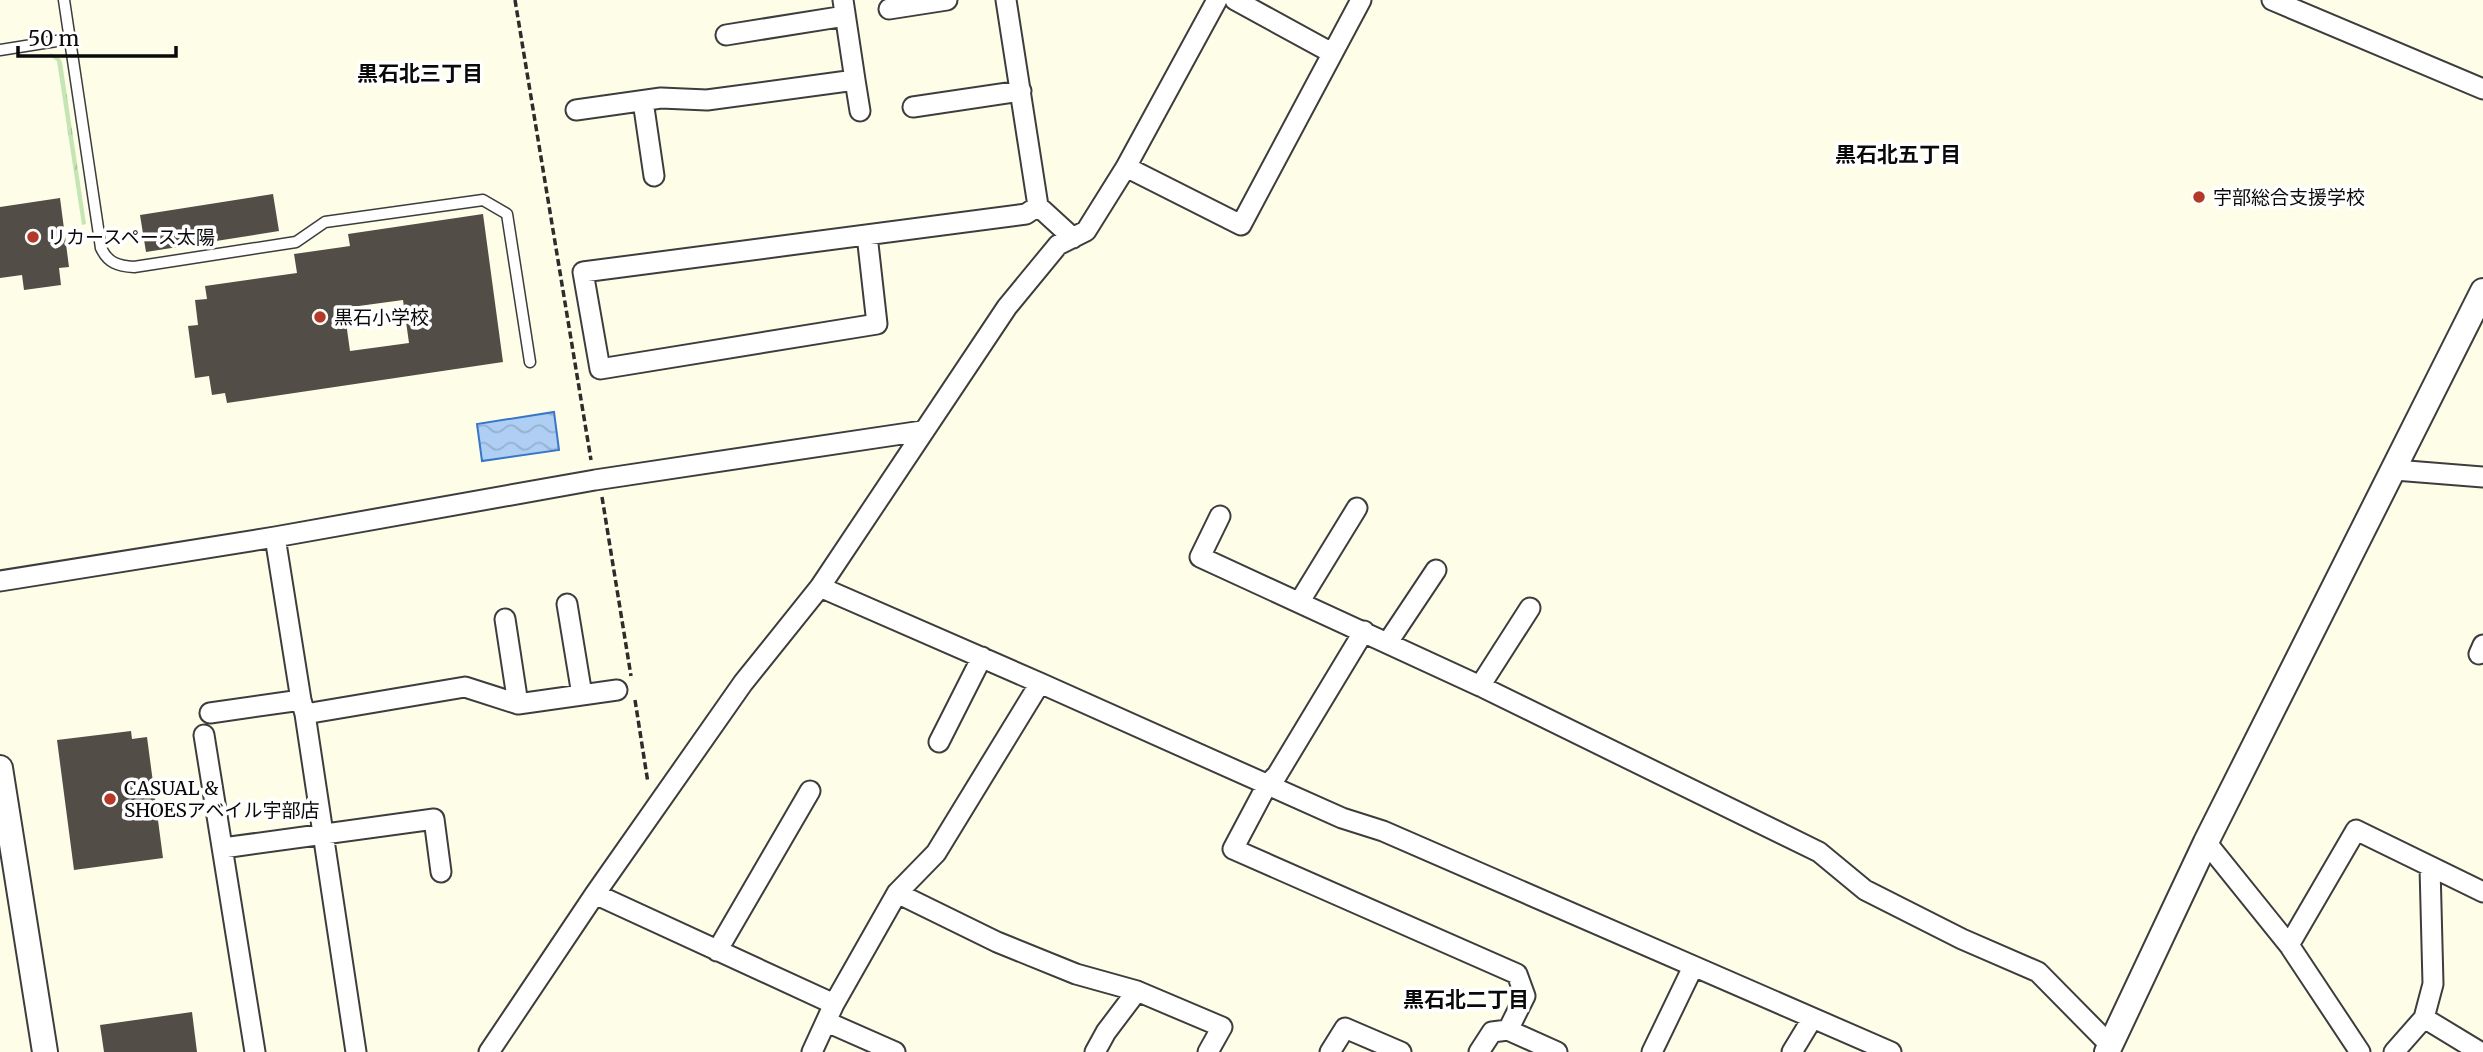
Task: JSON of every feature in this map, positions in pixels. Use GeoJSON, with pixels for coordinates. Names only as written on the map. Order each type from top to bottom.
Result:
{"type":"FeatureCollection","features":[{"type":"Feature","properties":{"kind":"street"},"geometry":{"type":"LineString","coordinates":[[889,9],[947,0]]}},
{"type":"Feature","properties":{"kind":"street"},"geometry":{"type":"LineString","coordinates":[[1006,0],[1038,206],[1073,238]]}},
{"type":"Feature","properties":{"kind":"street"},"geometry":{"type":"LineString","coordinates":[[489,1052],[595,894],[743,683],[820,587],[1007,307],[1058,245],[1086,231],[1126,167],[1217,0]]}},
{"type":"Feature","properties":{"kind":"street"},"geometry":{"type":"LineString","coordinates":[[1236,0],[1332,53]]}},
{"type":"Feature","properties":{"kind":"street"},"geometry":{"type":"LineString","coordinates":[[1126,167],[1241,225],[1361,0]]}},
{"type":"Feature","properties":{"kind":"street"},"geometry":{"type":"LineString","coordinates":[[2272,0],[2483,89]]}},
{"type":"Feature","properties":{"kind":"street"},"geometry":{"type":"LineString","coordinates":[[726,35],[844,8],[860,111]]}},
{"type":"Feature","properties":{"kind":"street"},"geometry":{"type":"LineString","coordinates":[[576,110],[662,98],[707,100],[855,80]]}},
{"type":"Feature","properties":{"kind":"street"},"geometry":{"type":"LineString","coordinates":[[913,107],[1021,91]]}},
{"type":"Feature","properties":{"kind":"street"},"geometry":{"type":"LineString","coordinates":[[643,101],[654,176]]}},
{"type":"Feature","properties":{"kind":"street"},"geometry":{"type":"LineString","coordinates":[[867,235],[877,324],[600,369],[583,272],[1026,214],[1038,206]]}},
{"type":"Feature","properties":{"kind":"street"},"geometry":{"type":"LineString","coordinates":[[1220,516],[1200,557],[1388,642],[1819,852],[1865,890],[1962,939],[2038,972],[2109,1049],[2206,842],[2483,291]]}},
{"type":"Feature","properties":{"kind":"street"},"geometry":{"type":"LineString","coordinates":[[0,581],[275,537],[595,480],[922,431]]}},
{"type":"Feature","properties":{"kind":"street"},"geometry":{"type":"LineString","coordinates":[[2395,470],[2483,477]]}},
{"type":"Feature","properties":{"kind":"street"},"geometry":{"type":"LineString","coordinates":[[1300,601],[1357,508]]}},
{"type":"Feature","properties":{"kind":"street"},"geometry":{"type":"LineString","coordinates":[[275,537],[356,1052]]}},
{"type":"Feature","properties":{"kind":"street"},"geometry":{"type":"LineString","coordinates":[[1388,642],[1437,570]]}},
{"type":"Feature","properties":{"kind":"street"},"geometry":{"type":"LineString","coordinates":[[820,587],[1040,682],[1342,818],[1383,831],[1891,1052]]}},
{"type":"Feature","properties":{"kind":"street"},"geometry":{"type":"LineString","coordinates":[[567,604],[582,695]]}},
{"type":"Feature","properties":{"kind":"street"},"geometry":{"type":"LineString","coordinates":[[1480,686],[1530,608]]}},
{"type":"Feature","properties":{"kind":"street"},"geometry":{"type":"LineString","coordinates":[[505,619],[518,704]]}},
{"type":"Feature","properties":{"kind":"street"},"geometry":{"type":"LineString","coordinates":[[1364,631],[1277,775],[1267,785],[1233,849],[1517,974],[1525,996],[1508,1030]]}},
{"type":"Feature","properties":{"kind":"street"},"geometry":{"type":"LineString","coordinates":[[939,742],[982,657]]}},
{"type":"Feature","properties":{"kind":"street"},"geometry":{"type":"LineString","coordinates":[[812,1052],[830,1013],[897,893],[936,853],[1040,682]]}},
{"type":"Feature","properties":{"kind":"street"},"geometry":{"type":"LineString","coordinates":[[210,713],[303,707],[465,687],[518,704],[582,695],[627,685]]}},
{"type":"Feature","properties":{"kind":"street"},"geometry":{"type":"LineString","coordinates":[[204,735],[255,1052]]}},
{"type":"Feature","properties":{"kind":"street"},"geometry":{"type":"LineString","coordinates":[[0,768],[45,1052]]}},
{"type":"Feature","properties":{"kind":"street"},"geometry":{"type":"LineString","coordinates":[[717,951],[810,791]]}},
{"type":"Feature","properties":{"kind":"street"},"geometry":{"type":"LineString","coordinates":[[222,848],[434,819],[441,872]]}},
{"type":"Feature","properties":{"kind":"street"},"geometry":{"type":"LineString","coordinates":[[2289,945],[2356,830],[2483,892]]}},
{"type":"Feature","properties":{"kind":"street"},"geometry":{"type":"LineString","coordinates":[[2206,842],[2289,945],[2360,1052]]}},
{"type":"Feature","properties":{"kind":"street"},"geometry":{"type":"LineString","coordinates":[[2394,1052],[2424,1018],[2433,984],[2430,866]]}},
{"type":"Feature","properties":{"kind":"street"},"geometry":{"type":"LineString","coordinates":[[897,893],[997,942],[1076,974],[1137,991],[1222,1027],[1208,1052]]}},
{"type":"Feature","properties":{"kind":"street"},"geometry":{"type":"LineString","coordinates":[[595,894],[717,951],[895,1052]]}},
{"type":"Feature","properties":{"kind":"street"},"geometry":{"type":"LineString","coordinates":[[1652,1052],[1693,967]]}},
{"type":"Feature","properties":{"kind":"street"},"geometry":{"type":"LineString","coordinates":[[1095,1052],[1106,1032],[1137,991]]}},
{"type":"Feature","properties":{"kind":"street"},"geometry":{"type":"LineString","coordinates":[[2424,1018],[2480,1052]]}},
{"type":"Feature","properties":{"kind":"street"},"geometry":{"type":"LineString","coordinates":[[1792,1052],[1812,1019]]}},
{"type":"Feature","properties":{"kind":"street"},"geometry":{"type":"LineString","coordinates":[[1330,1052],[1345,1028],[1401,1052]]}},
{"type":"Feature","properties":{"kind":"street"},"geometry":{"type":"LineString","coordinates":[[1479,1052],[1492,1032],[1508,1030],[1557,1052]]}},
{"type":"Feature","properties":{"kind":"lane"},"geometry":{"type":"LineString","coordinates":[[64,0],[101,248],[110,261],[120,266],[134,267],[296,242],[326,222],[483,200],[507,214],[530,362]]}},
{"type":"Feature","properties":{"kind":"lane"},"geometry":{"type":"LineString","coordinates":[[0,50],[69,39]]}},
{"type":"Feature","properties":{"kind":"path"},"geometry":{"type":"LineString","coordinates":[[515,0],[595,480],[601,485],[627,685],[653,812]]}},
{"type":"Feature","properties":{"kind":"green space"},"geometry":{"type":"Polygon","coordinates":[[[50,53],[59,57],[62,62],[86,224],[82,225],[57,61],[50,53]]]}},
{"type":"Feature","properties":{"kind":"water"},"geometry":{"type":"Polygon","coordinates":[[[554,412],[559,450],[482,461],[477,424],[554,412]]]}},
{"type":"Feature","properties":{"kind":"building"},"geometry":{"type":"Polygon","coordinates":[[[273,194],[279,231],[146,252],[140,215],[273,194]]]}},
{"type":"Feature","properties":{"kind":"building","name":"リカースペース太陽"},"geometry":{"type":"Polygon","coordinates":[[[60,198],[69,267],[59,268],[61,285],[24,290],[22,275],[0,278],[0,207],[60,198]]]}},
{"type":"Feature","properties":{"kind":"building"},"geometry":{"type":"Polygon","coordinates":[[[483,214],[503,362],[227,403],[225,393],[212,395],[209,376],[195,378],[188,326],[198,325],[195,300],[207,299],[205,286],[297,273],[294,254],[350,246],[348,234],[483,214]],[[403,300],[344,308],[350,351],[409,343],[403,300]]]}},
{"type":"Feature","properties":{"kind":"building","name":"CASUAL & SHOESアベイル宇部店"},"geometry":{"type":"Polygon","coordinates":[[[131,731],[132,739],[147,737],[163,858],[74,870],[57,740],[131,731]]]}},
{"type":"Feature","properties":{"kind":"building"},"geometry":{"type":"Polygon","coordinates":[[[192,1012],[197,1052],[104,1052],[100,1025],[192,1012]]]}},
{"type":"Feature","properties":{"kind":"place","name":"宇部総合支援学校"},"geometry":{"type":"Point","coordinates":[2199,197]}},
{"type":"Feature","properties":{"kind":"place","name":"リカースペース太陽"},"geometry":{"type":"Point","coordinates":[33,237]}},
{"type":"Feature","properties":{"kind":"place","name":"黒石小学校"},"geometry":{"type":"Point","coordinates":[320,317]}},
{"type":"Feature","properties":{"kind":"place","name":"CASUAL & SHOESアベイル宇部店"},"geometry":{"type":"Point","coordinates":[110,799]}},
{"type":"Feature","properties":{"kind":"district","name":"黒石北三丁目"},"geometry":{"type":"Point","coordinates":[420,74]}},
{"type":"Feature","properties":{"kind":"district","name":"黒石北五丁目"},"geometry":{"type":"Point","coordinates":[1898,155]}},
{"type":"Feature","properties":{"kind":"district","name":"黒石北二丁目"},"geometry":{"type":"Point","coordinates":[1466,1000]}}]}
